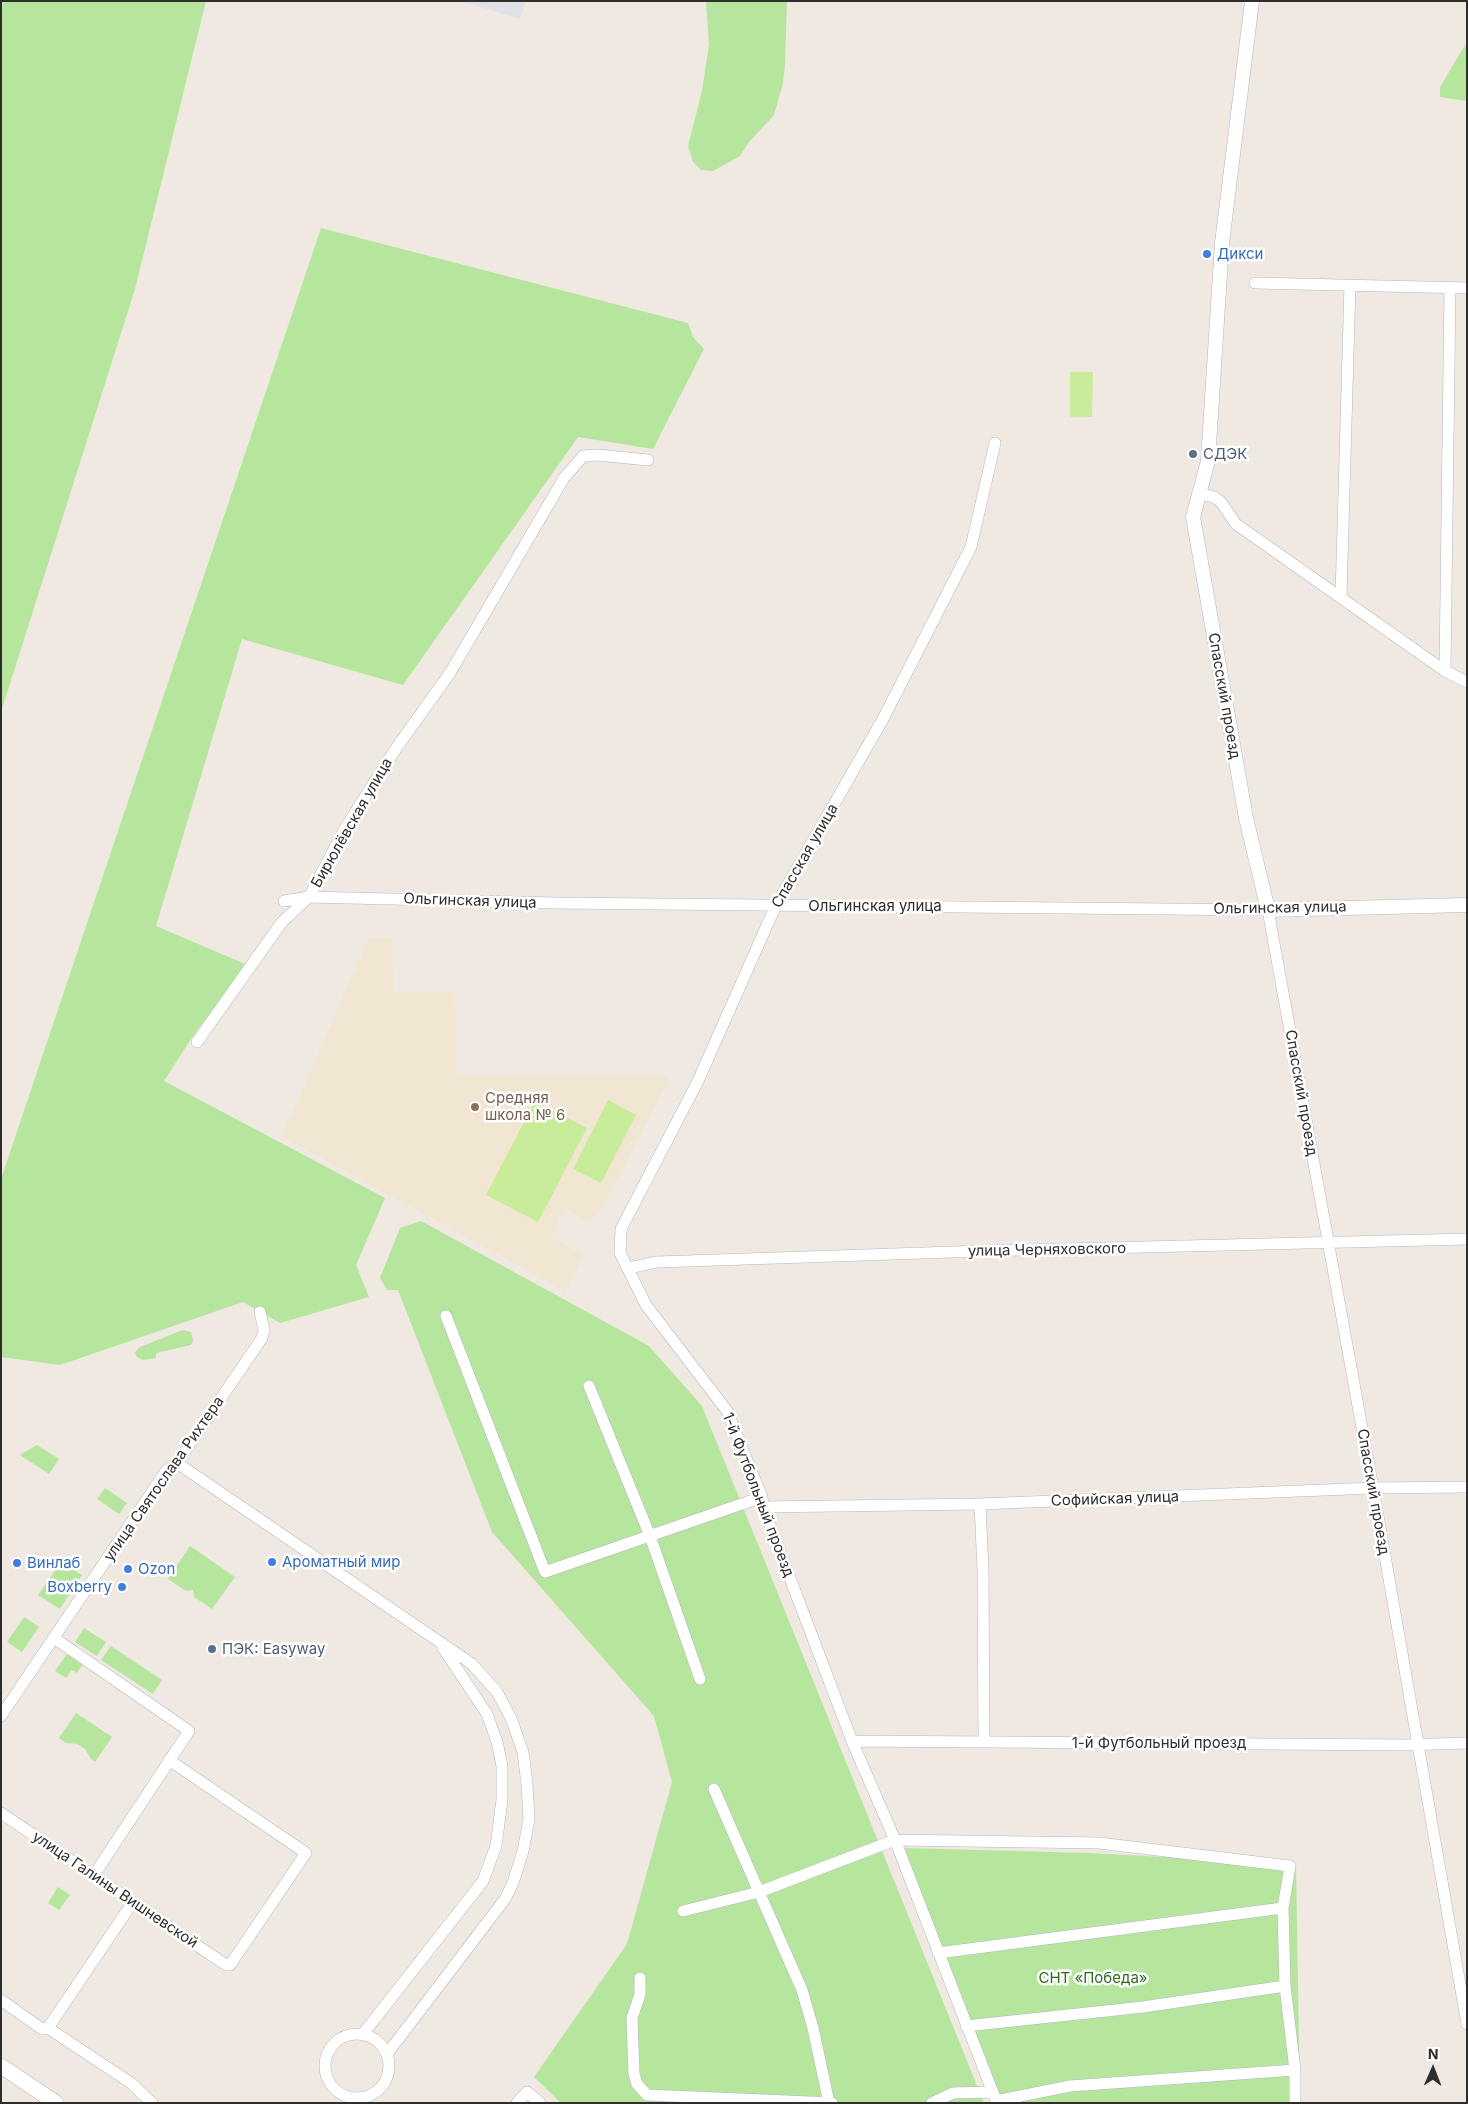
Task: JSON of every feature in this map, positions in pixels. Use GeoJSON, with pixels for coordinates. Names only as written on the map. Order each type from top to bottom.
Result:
{"type":"FeatureCollection","features":[{"type":"Feature","properties":{"kind":"main road"},"geometry":{"type":"LineString","coordinates":[[1,2066],[56,2103]]}},
{"type":"Feature","properties":{"kind":"street","name":"Спасский проезд"},"geometry":{"type":"LineString","coordinates":[[1252,1],[1222,243],[1208,461],[1193,516],[1246,818],[1268,910],[1373,1488],[1467,2024]]}},
{"type":"Feature","properties":{"kind":"street"},"geometry":{"type":"LineString","coordinates":[[1254,282],[1467,288]]}},
{"type":"Feature","properties":{"kind":"street"},"geometry":{"type":"LineString","coordinates":[[1341,596],[1350,285]]}},
{"type":"Feature","properties":{"kind":"street"},"geometry":{"type":"LineString","coordinates":[[1445,671],[1450,288]]}},
{"type":"Feature","properties":{"kind":"street","name":"Спасская улица"},"geometry":{"type":"LineString","coordinates":[[628,1268],[620,1253],[622,1229],[698,1081],[776,905],[884,719],[971,547],[995,443]]}},
{"type":"Feature","properties":{"kind":"street","name":"Бирюлёвская улица"},"geometry":{"type":"LineString","coordinates":[[197,1042],[282,922],[310,897],[344,830],[397,747],[450,673],[564,478],[583,456],[598,455],[648,460]]}},
{"type":"Feature","properties":{"kind":"street"},"geometry":{"type":"LineString","coordinates":[[1199,494],[1214,497],[1221,502],[1236,524],[1341,596],[1445,671],[1467,682]]}},
{"type":"Feature","properties":{"kind":"street","name":"Ольгинская улица"},"geometry":{"type":"LineString","coordinates":[[284,900],[310,897],[554,903],[1268,910],[1467,904]]}},
{"type":"Feature","properties":{"kind":"street","name":"улица Черняховского"},"geometry":{"type":"LineString","coordinates":[[628,1268],[657,1262],[1467,1239]]}},
{"type":"Feature","properties":{"kind":"street","name":"1-й Футбольный проезд"},"geometry":{"type":"LineString","coordinates":[[628,1268],[646,1305],[726,1411],[852,1741],[895,1840],[995,2099]]}},
{"type":"Feature","properties":{"kind":"street","name":"улица Святослава Рихтера"},"geometry":{"type":"LineString","coordinates":[[1,1716],[167,1469],[177,1463],[262,1338],[264,1330],[260,1312]]}},
{"type":"Feature","properties":{"kind":"street","name":"Софийская улица"},"geometry":{"type":"LineString","coordinates":[[446,1316],[546,1572],[650,1536],[762,1502],[980,1504],[1373,1488],[1467,1487]]}},
{"type":"Feature","properties":{"kind":"street"},"geometry":{"type":"LineString","coordinates":[[589,1386],[650,1536],[700,1679]]}},
{"type":"Feature","properties":{"kind":"street"},"geometry":{"type":"LineString","coordinates":[[177,1463],[472,1664],[497,1692],[511,1718],[523,1752],[528,1784],[529,1819],[523,1850],[513,1884],[505,1899],[387,2054]]}},
{"type":"Feature","properties":{"kind":"street"},"geometry":{"type":"LineString","coordinates":[[980,1504],[983,1570],[984,1742]]}},
{"type":"Feature","properties":{"kind":"street"},"geometry":{"type":"LineString","coordinates":[[54,1638],[189,1731],[94,1876]]}},
{"type":"Feature","properties":{"kind":"street"},"geometry":{"type":"LineString","coordinates":[[363,2034],[484,1881],[496,1846],[502,1800],[502,1766],[497,1742],[487,1714],[437,1640]]}},
{"type":"Feature","properties":{"kind":"street","name":"1-й Футбольный проезд"},"geometry":{"type":"LineString","coordinates":[[852,1741],[1418,1745],[1467,1743]]}},
{"type":"Feature","properties":{"kind":"street","name":"улица Галины Вишневской"},"geometry":{"type":"LineString","coordinates":[[1,1813],[230,1966],[306,1853],[169,1760]]}},
{"type":"Feature","properties":{"kind":"street"},"geometry":{"type":"LineString","coordinates":[[640,1978],[640,1994],[632,2018],[634,2074],[637,2084],[647,2094],[830,2103],[813,2028],[802,1990],[714,1789]]}},
{"type":"Feature","properties":{"kind":"street"},"geometry":{"type":"LineString","coordinates":[[683,1912],[759,1892],[895,1840],[1098,1843],[1290,1866],[1283,1908],[1285,1986],[1295,2070],[1295,2103]]}},
{"type":"Feature","properties":{"kind":"street"},"geometry":{"type":"LineString","coordinates":[[48,2028],[133,1902]]}},
{"type":"Feature","properties":{"kind":"street"},"geometry":{"type":"LineString","coordinates":[[938,1953],[1283,1908]]}},
{"type":"Feature","properties":{"kind":"street"},"geometry":{"type":"LineString","coordinates":[[966,2026],[1142,2007],[1285,1986]]}},
{"type":"Feature","properties":{"kind":"street"},"geometry":{"type":"LineString","coordinates":[[1,2000],[42,2028],[48,2028],[131,2083],[152,2103]]}},
{"type":"Feature","properties":{"kind":"street"},"geometry":{"type":"LineString","coordinates":[[363,2034],[374,2038],[382,2045],[387,2054],[389,2070],[383,2085],[368,2100],[350,2098],[336,2092],[326,2078],[324,2062],[327,2052],[333,2043],[347,2035],[363,2034]]}},
{"type":"Feature","properties":{"kind":"street"},"geometry":{"type":"LineString","coordinates":[[932,2103],[953,2093],[995,2099],[1070,2086],[1295,2070]]}},
{"type":"Feature","properties":{"kind":"street"},"geometry":{"type":"LineString","coordinates":[[517,2103],[527,2092],[540,2103]]}},
{"type":"Feature","properties":{"kind":"shaded area"},"geometry":{"type":"Polygon","coordinates":[[[460,1],[526,1],[520,19],[460,1]]]}},
{"type":"Feature","properties":{"kind":"shaded area","name":"Средняя школа № 6"},"geometry":{"type":"Polygon","coordinates":[[[369,938],[392,939],[393,992],[455,992],[456,1076],[670,1077],[600,1212],[587,1221],[565,1208],[550,1237],[584,1255],[565,1291],[282,1136],[369,938]]]}},
{"type":"Feature","properties":{"kind":"green space"},"geometry":{"type":"Polygon","coordinates":[[[1,1],[206,1],[135,289],[1,712],[1,1]]]}},
{"type":"Feature","properties":{"kind":"green space"},"geometry":{"type":"Polygon","coordinates":[[[706,1],[787,1],[783,83],[774,115],[749,142],[740,156],[713,171],[701,170],[693,162],[688,146],[702,91],[709,44],[706,1]]]}},
{"type":"Feature","properties":{"kind":"green space"},"geometry":{"type":"Polygon","coordinates":[[[1467,42],[1467,101],[1440,97],[1440,87],[1467,42]]]}},
{"type":"Feature","properties":{"kind":"green space"},"geometry":{"type":"Polygon","coordinates":[[[321,228],[688,323],[693,337],[704,349],[653,449],[578,437],[403,685],[242,639],[156,926],[245,964],[189,1042],[164,1081],[385,1198],[356,1265],[369,1297],[280,1323],[243,1302],[60,1365],[1,1357],[1,1179],[321,228]]]}},
{"type":"Feature","properties":{"kind":"green space"},"geometry":{"type":"Polygon","coordinates":[[[1070,372],[1093,372],[1092,417],[1070,417],[1070,372]]]}},
{"type":"Feature","properties":{"kind":"green space"},"geometry":{"type":"Polygon","coordinates":[[[608,1100],[636,1115],[601,1183],[573,1169],[608,1100]]]}},
{"type":"Feature","properties":{"kind":"green space"},"geometry":{"type":"Polygon","coordinates":[[[535,1101],[587,1128],[538,1222],[486,1195],[535,1101]]]}},
{"type":"Feature","properties":{"kind":"green space"},"geometry":{"type":"Polygon","coordinates":[[[421,1221],[649,1346],[702,1406],[984,2103],[561,2103],[534,2077],[627,1944],[672,1782],[654,1716],[492,1532],[398,1290],[387,1290],[380,1278],[400,1228],[421,1221]]]}},
{"type":"Feature","properties":{"kind":"green space"},"geometry":{"type":"Polygon","coordinates":[[[183,1330],[191,1332],[193,1340],[191,1345],[160,1352],[156,1354],[156,1358],[143,1360],[137,1357],[135,1352],[140,1347],[183,1330]]]}},
{"type":"Feature","properties":{"kind":"green space"},"geometry":{"type":"Polygon","coordinates":[[[37,1445],[59,1459],[49,1474],[20,1455],[37,1445]]]}},
{"type":"Feature","properties":{"kind":"green space"},"geometry":{"type":"Polygon","coordinates":[[[105,1488],[127,1503],[119,1514],[97,1499],[105,1488]]]}},
{"type":"Feature","properties":{"kind":"green space"},"geometry":{"type":"Polygon","coordinates":[[[190,1546],[235,1577],[212,1609],[194,1597],[193,1590],[186,1591],[168,1579],[190,1546]]]}},
{"type":"Feature","properties":{"kind":"green space"},"geometry":{"type":"Polygon","coordinates":[[[63,1563],[82,1575],[60,1609],[38,1595],[58,1566],[60,1567],[63,1563]]]}},
{"type":"Feature","properties":{"kind":"green space"},"geometry":{"type":"Polygon","coordinates":[[[24,1617],[39,1627],[22,1652],[7,1642],[24,1617]]]}},
{"type":"Feature","properties":{"kind":"green space"},"geometry":{"type":"Polygon","coordinates":[[[84,1628],[106,1642],[97,1656],[75,1642],[84,1628]]]}},
{"type":"Feature","properties":{"kind":"green space"},"geometry":{"type":"Polygon","coordinates":[[[111,1646],[162,1680],[153,1694],[101,1660],[111,1646]]]}},
{"type":"Feature","properties":{"kind":"green space"},"geometry":{"type":"Polygon","coordinates":[[[67,1654],[83,1664],[77,1673],[72,1670],[66,1678],[55,1671],[67,1654]]]}},
{"type":"Feature","properties":{"kind":"green space"},"geometry":{"type":"Polygon","coordinates":[[[76,1713],[112,1737],[95,1762],[85,1749],[77,1744],[66,1743],[59,1738],[76,1713]]]}},
{"type":"Feature","properties":{"kind":"green space","name":"СНТ «Победа»"},"geometry":{"type":"Polygon","coordinates":[[[905,1848],[1089,1853],[1296,1864],[1300,2103],[1001,2103],[941,1950],[905,1848]]]}},
{"type":"Feature","properties":{"kind":"green space"},"geometry":{"type":"Polygon","coordinates":[[[58,1887],[70,1895],[59,1910],[48,1903],[58,1887]]]}},
{"type":"Feature","properties":{"kind":"place","name":"Дикси"},"geometry":{"type":"Point","coordinates":[1207,254]}},
{"type":"Feature","properties":{"kind":"place","name":"СДЭК"},"geometry":{"type":"Point","coordinates":[1193,454]}},
{"type":"Feature","properties":{"kind":"place","name":"Средняя школа № 6"},"geometry":{"type":"Point","coordinates":[475,1107]}},
{"type":"Feature","properties":{"kind":"place","name":"Ароматный мир"},"geometry":{"type":"Point","coordinates":[272,1562]}},
{"type":"Feature","properties":{"kind":"place","name":"Винлаб"},"geometry":{"type":"Point","coordinates":[17,1563]}},
{"type":"Feature","properties":{"kind":"place","name":"Ozon"},"geometry":{"type":"Point","coordinates":[128,1569]}},
{"type":"Feature","properties":{"kind":"place","name":"Boxberry"},"geometry":{"type":"Point","coordinates":[122,1587]}},
{"type":"Feature","properties":{"kind":"place","name":"ПЭК: Easyway"},"geometry":{"type":"Point","coordinates":[212,1649]}}]}
